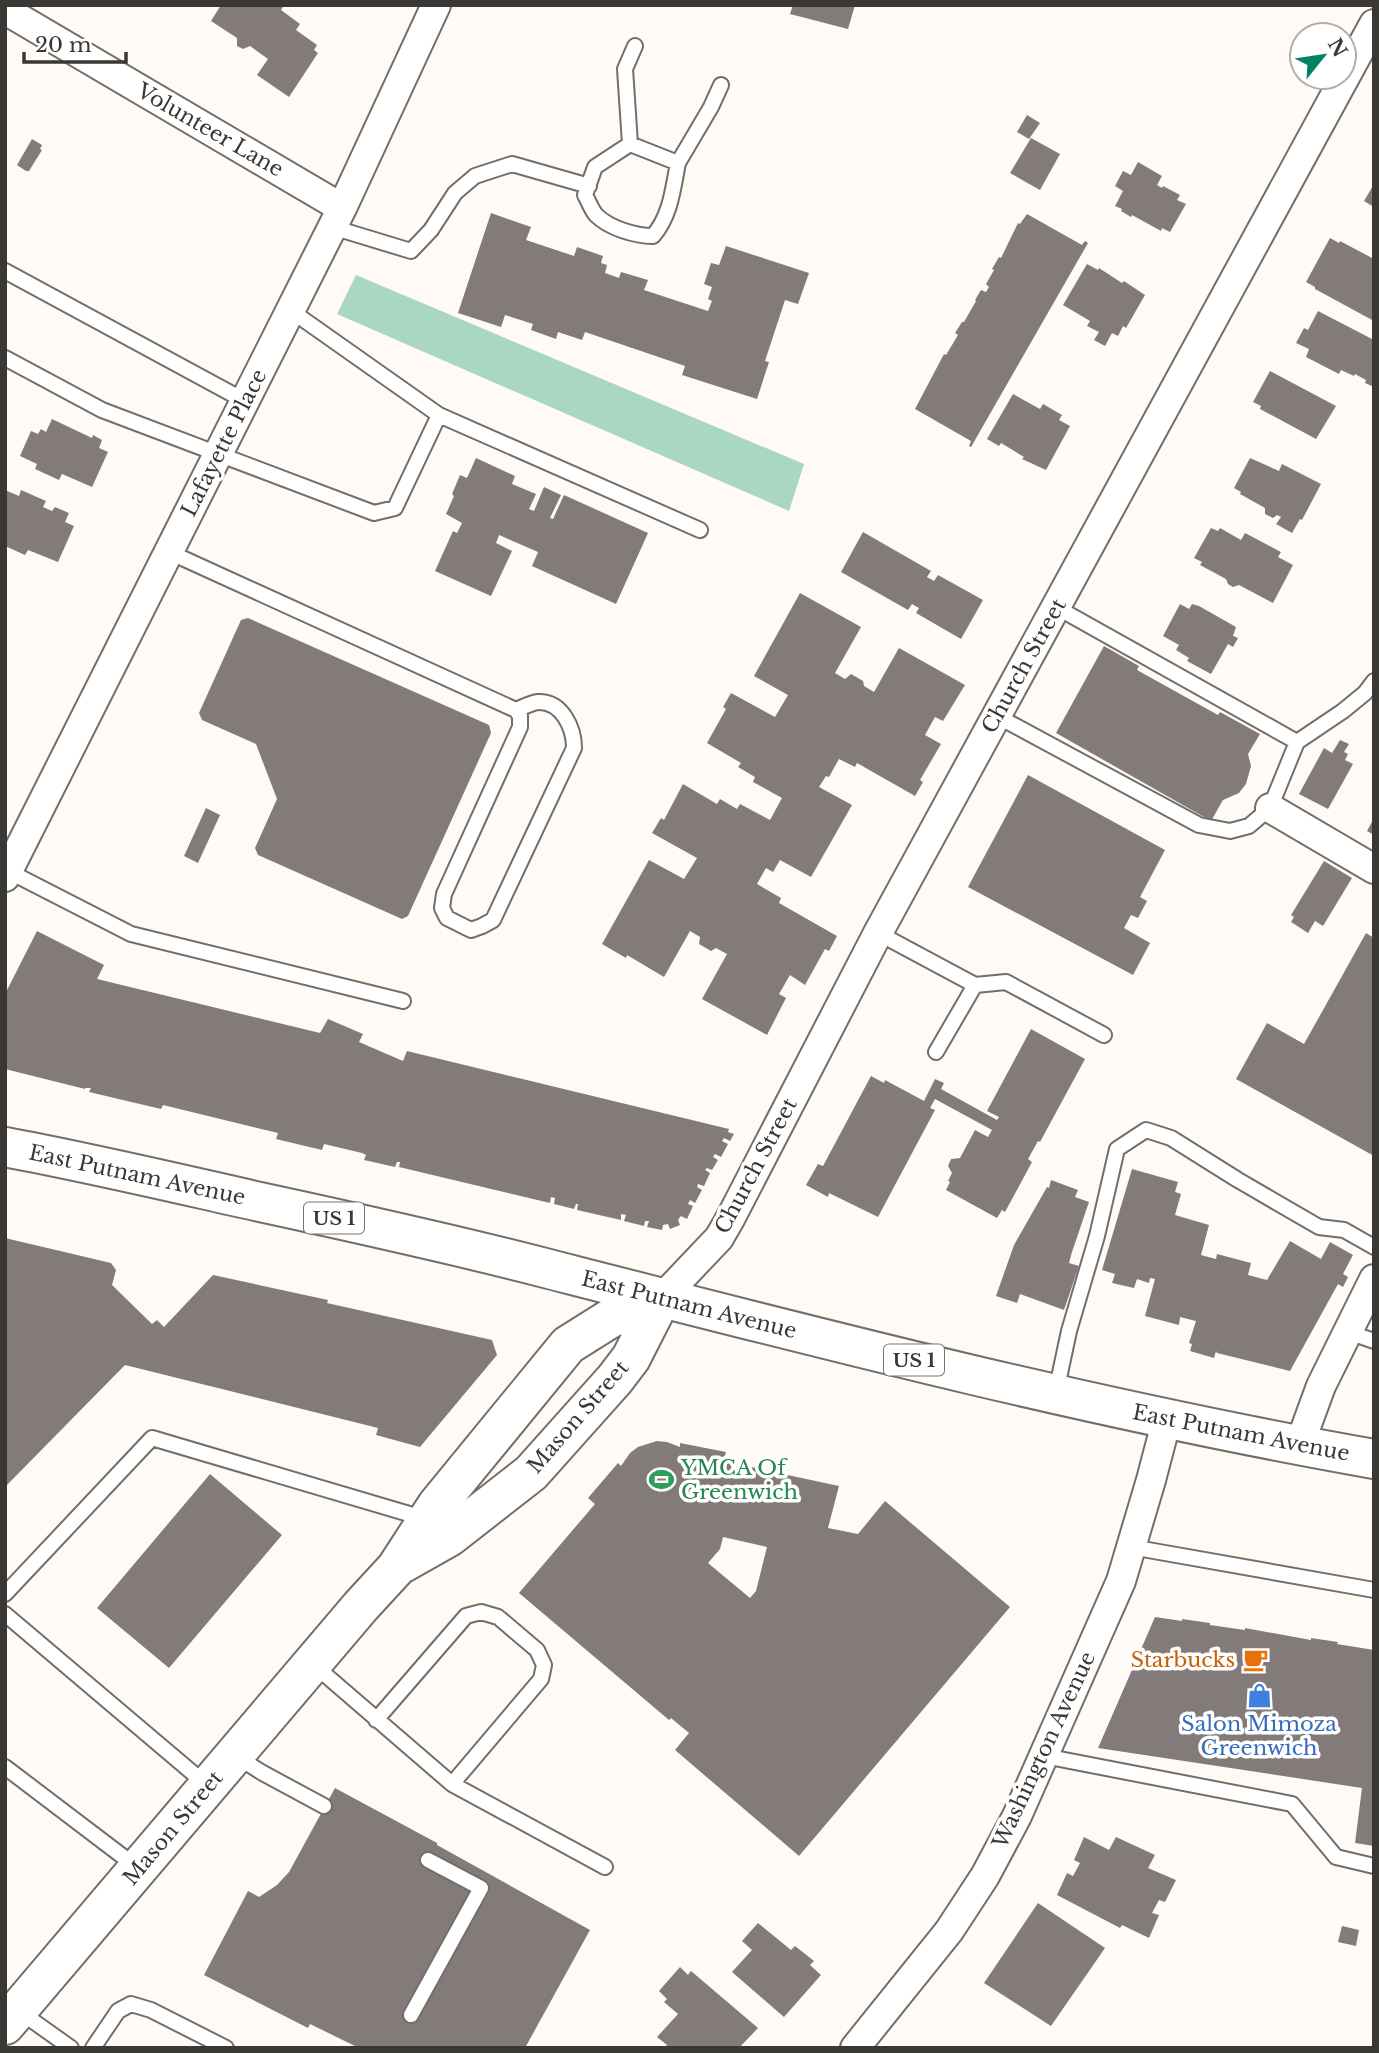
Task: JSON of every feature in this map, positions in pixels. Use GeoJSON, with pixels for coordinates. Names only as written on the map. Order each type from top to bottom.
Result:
{"type":"FeatureCollection","features":[{"type":"Feature","properties":{"kind":"main road","name":"East Putnam Avenue"},"geometry":{"type":"LineString","coordinates":[[5,1147],[146,1175],[421,1237],[745,1320],[1167,1419],[1374,1459]]}},
{"type":"Feature","properties":{"kind":"main road","name":"Mason Street"},"geometry":{"type":"LineString","coordinates":[[12,2017],[396,1568],[437,1505],[568,1345],[611,1318],[662,1299]]}},
{"type":"Feature","properties":{"kind":"main road","name":"Mason Street"},"geometry":{"type":"LineString","coordinates":[[396,1568],[449,1536],[531,1473],[615,1379],[631,1357],[662,1299]]}},
{"type":"Feature","properties":{"kind":"street","name":"Lafayette Place"},"geometry":{"type":"LineString","coordinates":[[7,874],[337,217],[436,5]]}},
{"type":"Feature","properties":{"kind":"street","name":"Volunteer Lane"},"geometry":{"type":"LineString","coordinates":[[5,10],[337,217]]}},
{"type":"Feature","properties":{"kind":"street","name":"Church Street"},"geometry":{"type":"LineString","coordinates":[[662,1299],[719,1238],[730,1219],[878,933],[1374,24]]}},
{"type":"Feature","properties":{"kind":"street"},"geometry":{"type":"LineString","coordinates":[[1270,808],[1374,869]]}},
{"type":"Feature","properties":{"kind":"street"},"geometry":{"type":"LineString","coordinates":[[1298,1446],[1321,1386],[1361,1336],[1374,1279]]}},
{"type":"Feature","properties":{"kind":"street","name":"Washington Avenue"},"geometry":{"type":"LineString","coordinates":[[855,2048],[949,1931],[985,1876],[1017,1816],[1121,1581],[1167,1419]]}},
{"type":"Feature","properties":{"kind":"lane"},"geometry":{"type":"LineString","coordinates":[[630,144],[625,69],[635,46]]}},
{"type":"Feature","properties":{"kind":"lane"},"geometry":{"type":"LineString","coordinates":[[630,144],[595,167],[585,195],[594,213],[605,223],[642,236],[653,236],[661,227],[670,207],[678,163],[711,107],[720,85]]}},
{"type":"Feature","properties":{"kind":"lane"},"geometry":{"type":"LineString","coordinates":[[630,144],[678,163]]}},
{"type":"Feature","properties":{"kind":"lane"},"geometry":{"type":"LineString","coordinates":[[337,217],[411,251],[431,230],[456,193],[475,176],[512,164],[589,186]]}},
{"type":"Feature","properties":{"kind":"lane"},"geometry":{"type":"LineString","coordinates":[[5,271],[245,401]]}},
{"type":"Feature","properties":{"kind":"lane"},"geometry":{"type":"LineString","coordinates":[[290,310],[439,415],[701,530]]}},
{"type":"Feature","properties":{"kind":"lane"},"geometry":{"type":"LineString","coordinates":[[5,358],[102,410],[374,513],[395,508],[439,415]]}},
{"type":"Feature","properties":{"kind":"lane"},"geometry":{"type":"LineString","coordinates":[[169,552],[516,709],[520,716],[520,727],[444,894],[442,908],[447,918],[471,930],[493,920],[574,748],[574,734],[568,719],[552,705],[539,702],[516,709]]}},
{"type":"Feature","properties":{"kind":"lane"},"geometry":{"type":"LineString","coordinates":[[1056,607],[1297,742]]}},
{"type":"Feature","properties":{"kind":"lane"},"geometry":{"type":"LineString","coordinates":[[997,716],[1199,825],[1230,831],[1249,827],[1270,808],[1297,742],[1343,711],[1365,693],[1374,681]]}},
{"type":"Feature","properties":{"kind":"lane"},"geometry":{"type":"LineString","coordinates":[[7,874],[131,934],[403,1001]]}},
{"type":"Feature","properties":{"kind":"lane"},"geometry":{"type":"LineString","coordinates":[[878,933],[975,985],[1006,982],[1104,1035]]}},
{"type":"Feature","properties":{"kind":"lane"},"geometry":{"type":"LineString","coordinates":[[936,1052],[975,985]]}},
{"type":"Feature","properties":{"kind":"lane"},"geometry":{"type":"LineString","coordinates":[[1055,1393],[1117,1149],[1146,1130],[1171,1138],[1319,1227],[1344,1230],[1374,1247]]}},
{"type":"Feature","properties":{"kind":"lane"},"geometry":{"type":"LineString","coordinates":[[5,1594],[152,1438],[427,1519]]}},
{"type":"Feature","properties":{"kind":"lane"},"geometry":{"type":"LineString","coordinates":[[1131,1547],[1374,1590]]}},
{"type":"Feature","properties":{"kind":"lane"},"geometry":{"type":"LineString","coordinates":[[376,1720],[466,1616],[481,1612],[498,1617],[537,1650],[544,1665],[541,1679],[452,1784]]}},
{"type":"Feature","properties":{"kind":"lane"},"geometry":{"type":"LineString","coordinates":[[5,1614],[209,1786]]}},
{"type":"Feature","properties":{"kind":"lane"},"geometry":{"type":"LineString","coordinates":[[313,1664],[452,1784],[604,1867]]}},
{"type":"Feature","properties":{"kind":"lane"},"geometry":{"type":"LineString","coordinates":[[235,1755],[324,1806]]}},
{"type":"Feature","properties":{"kind":"lane"},"geometry":{"type":"LineString","coordinates":[[1044,1756],[1292,1804],[1336,1857],[1374,1866]]}},
{"type":"Feature","properties":{"kind":"lane"},"geometry":{"type":"LineString","coordinates":[[5,1767],[138,1868]]}},
{"type":"Feature","properties":{"kind":"lane"},"geometry":{"type":"LineString","coordinates":[[411,2015],[481,1888],[429,1860]]}},
{"type":"Feature","properties":{"kind":"lane"},"geometry":{"type":"LineString","coordinates":[[93,2048],[118,2011],[131,2004],[151,2010],[226,2048]]}},
{"type":"Feature","properties":{"kind":"lane"},"geometry":{"type":"LineString","coordinates":[[12,2017],[71,2048]]}},
{"type":"Feature","properties":{"kind":"green space"},"geometry":{"type":"Polygon","coordinates":[[[356,275],[804,464],[789,511],[337,314],[356,275]]]}},
{"type":"Feature","properties":{"kind":"building"},"geometry":{"type":"Polygon","coordinates":[[[221,5],[284,5],[281,10],[300,24],[296,30],[317,45],[314,50],[318,53],[289,97],[257,75],[268,59],[250,46],[243,49],[237,46],[237,38],[211,21],[221,5]]]}},
{"type":"Feature","properties":{"kind":"building"},"geometry":{"type":"Polygon","coordinates":[[[793,5],[855,5],[848,29],[790,14],[793,5]]]}},
{"type":"Feature","properties":{"kind":"building"},"geometry":{"type":"Polygon","coordinates":[[[1027,115],[1040,123],[1029,139],[1017,132],[1027,115]]]}},
{"type":"Feature","properties":{"kind":"building"},"geometry":{"type":"Polygon","coordinates":[[[1031,138],[1060,154],[1040,190],[1010,173],[1031,138]]]}},
{"type":"Feature","properties":{"kind":"building"},"geometry":{"type":"Polygon","coordinates":[[[32,139],[42,145],[42,150],[29,171],[26,171],[17,165],[32,139]]]}},
{"type":"Feature","properties":{"kind":"building"},"geometry":{"type":"Polygon","coordinates":[[[1138,162],[1162,176],[1157,185],[1180,195],[1177,200],[1186,204],[1170,232],[1162,228],[1161,231],[1132,215],[1131,217],[1115,206],[1123,191],[1115,186],[1123,171],[1131,175],[1138,162]]]}},
{"type":"Feature","properties":{"kind":"building"},"geometry":{"type":"Polygon","coordinates":[[[1374,184],[1374,207],[1364,201],[1374,184]]]}},
{"type":"Feature","properties":{"kind":"building"},"geometry":{"type":"Polygon","coordinates":[[[491,213],[531,227],[526,240],[574,256],[577,247],[603,256],[601,263],[607,265],[605,273],[619,278],[621,272],[648,280],[644,290],[708,311],[712,301],[708,299],[712,287],[704,284],[711,263],[719,265],[726,246],[809,273],[798,304],[785,300],[765,361],[769,362],[757,399],[682,375],[685,366],[585,332],[582,340],[558,332],[556,339],[531,330],[533,324],[505,315],[501,327],[458,313],[491,213]]]}},
{"type":"Feature","properties":{"kind":"building"},"geometry":{"type":"Polygon","coordinates":[[[1027,214],[1082,245],[1085,241],[1088,243],[971,447],[971,441],[915,409],[981,290],[986,292],[989,287],[986,284],[994,270],[992,269],[999,257],[1001,258],[1018,223],[1020,224],[1027,214]]]}},
{"type":"Feature","properties":{"kind":"building"},"geometry":{"type":"Polygon","coordinates":[[[1330,238],[1374,259],[1374,321],[1306,282],[1330,238]]]}},
{"type":"Feature","properties":{"kind":"building"},"geometry":{"type":"Polygon","coordinates":[[[1087,264],[1098,270],[1099,268],[1122,283],[1124,281],[1145,295],[1126,328],[1123,326],[1118,336],[1112,333],[1105,346],[1094,340],[1099,332],[1087,326],[1090,321],[1063,305],[1087,264]]]}},
{"type":"Feature","properties":{"kind":"building"},"geometry":{"type":"Polygon","coordinates":[[[1318,311],[1374,340],[1374,387],[1355,374],[1354,376],[1341,370],[1339,374],[1306,357],[1309,349],[1296,343],[1304,328],[1308,330],[1318,311]]]}},
{"type":"Feature","properties":{"kind":"building"},"geometry":{"type":"Polygon","coordinates":[[[1270,371],[1336,406],[1316,439],[1260,409],[1261,406],[1253,402],[1270,371]]]}},
{"type":"Feature","properties":{"kind":"building"},"geometry":{"type":"Polygon","coordinates":[[[1013,394],[1040,409],[1043,404],[1062,415],[1059,420],[1070,426],[1046,470],[1022,459],[1024,457],[1001,443],[999,446],[987,439],[1013,394]]]}},
{"type":"Feature","properties":{"kind":"building"},"geometry":{"type":"Polygon","coordinates":[[[52,419],[102,440],[99,448],[108,452],[92,487],[62,474],[59,480],[35,469],[37,464],[20,456],[31,431],[38,434],[41,429],[46,432],[52,419]]]}},
{"type":"Feature","properties":{"kind":"building"},"geometry":{"type":"Polygon","coordinates":[[[476,458],[515,476],[512,484],[536,494],[529,509],[534,511],[544,487],[561,495],[550,518],[553,519],[564,495],[648,533],[616,604],[532,566],[538,552],[499,535],[496,543],[512,551],[491,596],[435,571],[453,531],[457,533],[462,523],[446,514],[454,496],[452,494],[460,475],[467,478],[476,458]]]}},
{"type":"Feature","properties":{"kind":"building"},"geometry":{"type":"Polygon","coordinates":[[[1250,458],[1279,471],[1282,464],[1321,484],[1292,533],[1276,524],[1281,517],[1277,515],[1273,518],[1265,514],[1265,508],[1234,488],[1250,458]]]}},
{"type":"Feature","properties":{"kind":"building"},"geometry":{"type":"Polygon","coordinates":[[[5,490],[19,496],[21,490],[46,501],[43,507],[52,511],[55,507],[69,513],[65,522],[74,526],[58,562],[28,550],[25,555],[5,546],[5,490]]]}},
{"type":"Feature","properties":{"kind":"building"},"geometry":{"type":"Polygon","coordinates":[[[1211,528],[1218,531],[1220,528],[1241,540],[1245,533],[1281,552],[1278,557],[1293,565],[1273,603],[1239,585],[1233,587],[1226,579],[1200,565],[1202,562],[1194,558],[1211,528]]]}},
{"type":"Feature","properties":{"kind":"building"},"geometry":{"type":"Polygon","coordinates":[[[863,532],[931,571],[927,577],[934,581],[938,575],[983,600],[961,639],[916,613],[919,608],[912,604],[908,610],[841,572],[863,532]]]}},
{"type":"Feature","properties":{"kind":"building"},"geometry":{"type":"Polygon","coordinates":[[[800,593],[861,627],[835,673],[845,679],[851,674],[874,692],[899,648],[965,685],[943,721],[935,717],[925,735],[941,744],[920,780],[923,782],[915,796],[857,763],[855,767],[839,759],[829,777],[826,776],[819,787],[852,805],[811,877],[780,860],[773,872],[766,868],[757,884],[781,898],[779,903],[837,936],[829,951],[825,949],[805,985],[790,975],[779,994],[786,998],[767,1035],[702,999],[727,954],[716,948],[711,951],[699,944],[700,937],[690,931],[664,977],[602,944],[649,860],[684,879],[697,858],[652,833],[661,818],[664,820],[683,784],[717,804],[720,799],[737,809],[740,804],[770,820],[782,798],[753,782],[755,777],[738,767],[741,763],[707,743],[726,709],[723,707],[731,693],[775,717],[788,695],[754,676],[800,593]]]}},
{"type":"Feature","properties":{"kind":"building"},"geometry":{"type":"Polygon","coordinates":[[[1180,604],[1189,609],[1192,604],[1199,606],[1236,627],[1233,636],[1238,638],[1233,647],[1228,644],[1211,674],[1187,661],[1189,658],[1176,650],[1179,645],[1163,636],[1180,604]]]}},
{"type":"Feature","properties":{"kind":"building"},"geometry":{"type":"Polygon","coordinates":[[[248,618],[489,725],[491,733],[408,916],[402,919],[258,855],[255,848],[277,799],[256,744],[202,720],[199,713],[241,620],[248,618]]]}},
{"type":"Feature","properties":{"kind":"building"},"geometry":{"type":"Polygon","coordinates":[[[1104,646],[1139,666],[1137,670],[1218,715],[1220,712],[1260,734],[1248,754],[1251,766],[1246,784],[1239,793],[1223,800],[1211,821],[1056,733],[1104,646]]]}},
{"type":"Feature","properties":{"kind":"building"},"geometry":{"type":"Polygon","coordinates":[[[1340,740],[1349,744],[1344,752],[1348,754],[1345,760],[1353,764],[1328,809],[1299,794],[1324,748],[1332,753],[1340,740]]]}},
{"type":"Feature","properties":{"kind":"building"},"geometry":{"type":"Polygon","coordinates":[[[1028,775],[1165,850],[1140,897],[1147,901],[1138,918],[1131,915],[1124,928],[1150,943],[1133,975],[968,887],[1028,775]]]}},
{"type":"Feature","properties":{"kind":"building"},"geometry":{"type":"Polygon","coordinates":[[[206,808],[220,815],[198,863],[184,856],[206,808]]]}},
{"type":"Feature","properties":{"kind":"building"},"geometry":{"type":"Polygon","coordinates":[[[1374,818],[1374,835],[1367,831],[1374,818]]]}},
{"type":"Feature","properties":{"kind":"building"},"geometry":{"type":"Polygon","coordinates":[[[1324,861],[1352,878],[1323,926],[1315,921],[1308,933],[1291,922],[1294,917],[1291,915],[1324,861]]]}},
{"type":"Feature","properties":{"kind":"building"},"geometry":{"type":"Polygon","coordinates":[[[37,931],[104,965],[97,979],[320,1033],[328,1019],[363,1034],[359,1042],[403,1061],[407,1051],[729,1129],[728,1132],[734,1134],[730,1141],[724,1138],[722,1141],[728,1144],[721,1157],[715,1154],[713,1157],[718,1160],[712,1170],[705,1170],[710,1173],[704,1186],[698,1184],[697,1187],[702,1190],[695,1203],[690,1200],[688,1204],[693,1206],[687,1219],[681,1216],[678,1220],[680,1225],[670,1229],[668,1224],[663,1225],[662,1230],[647,1227],[649,1221],[645,1221],[644,1226],[624,1221],[626,1215],[621,1214],[621,1220],[577,1210],[578,1204],[574,1209],[554,1204],[555,1198],[551,1197],[550,1203],[399,1167],[400,1162],[397,1162],[395,1167],[364,1160],[366,1155],[362,1153],[324,1144],[322,1150],[276,1139],[278,1133],[163,1105],[161,1109],[89,1092],[91,1088],[85,1089],[5,1069],[5,994],[37,931]]]}},
{"type":"Feature","properties":{"kind":"building"},"geometry":{"type":"Polygon","coordinates":[[[1366,933],[1374,938],[1374,1156],[1236,1079],[1267,1023],[1304,1044],[1366,933]]]}},
{"type":"Feature","properties":{"kind":"building"},"geometry":{"type":"Polygon","coordinates":[[[1031,1029],[1085,1059],[1028,1159],[1032,1162],[1005,1212],[1002,1210],[997,1218],[946,1190],[952,1173],[948,1166],[951,1159],[960,1158],[975,1130],[988,1137],[992,1130],[935,1099],[930,1108],[935,1110],[878,1217],[806,1185],[818,1164],[823,1166],[871,1076],[884,1083],[885,1080],[924,1101],[935,1079],[944,1083],[941,1089],[997,1120],[999,1117],[987,1111],[1031,1029]]]}},
{"type":"Feature","properties":{"kind":"building"},"geometry":{"type":"Polygon","coordinates":[[[1132,1169],[1178,1182],[1175,1192],[1181,1194],[1175,1215],[1209,1225],[1201,1255],[1216,1259],[1217,1254],[1251,1263],[1248,1275],[1267,1280],[1290,1241],[1321,1259],[1330,1242],[1353,1255],[1343,1274],[1348,1277],[1343,1287],[1338,1284],[1290,1371],[1216,1351],[1214,1358],[1190,1351],[1192,1344],[1189,1343],[1196,1321],[1180,1317],[1179,1325],[1145,1316],[1155,1279],[1150,1278],[1149,1283],[1137,1279],[1134,1288],[1112,1283],[1115,1274],[1102,1270],[1132,1169]]]}},
{"type":"Feature","properties":{"kind":"building"},"geometry":{"type":"Polygon","coordinates":[[[1051,1180],[1078,1190],[1075,1197],[1089,1202],[1069,1263],[1079,1266],[1064,1310],[1020,1294],[1017,1303],[996,1296],[1014,1245],[1047,1187],[1049,1188],[1051,1180]]]}},
{"type":"Feature","properties":{"kind":"building"},"geometry":{"type":"Polygon","coordinates":[[[5,1238],[111,1263],[116,1270],[112,1285],[152,1324],[157,1320],[164,1327],[213,1275],[492,1340],[497,1355],[420,1447],[376,1435],[378,1428],[125,1365],[5,1487],[5,1238]]]}},
{"type":"Feature","properties":{"kind":"building"},"geometry":{"type":"Polygon","coordinates":[[[657,1441],[680,1447],[680,1443],[726,1452],[723,1461],[839,1486],[828,1528],[858,1534],[885,1501],[1010,1607],[799,1856],[675,1750],[689,1733],[671,1718],[669,1720],[519,1593],[595,1504],[588,1498],[618,1463],[621,1466],[638,1447],[657,1441]],[[723,1537],[720,1549],[708,1563],[750,1598],[756,1591],[767,1547],[723,1537]]]}},
{"type":"Feature","properties":{"kind":"building"},"geometry":{"type":"Polygon","coordinates":[[[210,1474],[282,1535],[169,1668],[97,1608],[210,1474]]]}},
{"type":"Feature","properties":{"kind":"building"},"geometry":{"type":"Polygon","coordinates":[[[1155,1617],[1338,1642],[1337,1644],[1374,1650],[1374,1846],[1355,1843],[1362,1788],[1098,1748],[1155,1617]]]}},
{"type":"Feature","properties":{"kind":"building"},"geometry":{"type":"Polygon","coordinates":[[[335,1788],[590,1930],[525,2048],[359,2048],[310,2024],[308,2028],[204,1975],[248,1891],[259,1897],[277,1885],[289,1872],[335,1788]]]}},
{"type":"Feature","properties":{"kind":"building"},"geometry":{"type":"Polygon","coordinates":[[[1084,1837],[1109,1850],[1116,1837],[1155,1855],[1148,1868],[1176,1880],[1165,1902],[1159,1900],[1152,1913],[1159,1915],[1149,1938],[1122,1925],[1120,1928],[1057,1895],[1067,1873],[1073,1876],[1080,1863],[1074,1860],[1084,1837]]]}},
{"type":"Feature","properties":{"kind":"building"},"geometry":{"type":"Polygon","coordinates":[[[1038,1903],[1105,1948],[1051,2026],[984,1983],[1038,1903]]]}},
{"type":"Feature","properties":{"kind":"building"},"geometry":{"type":"Polygon","coordinates":[[[758,1923],[791,1950],[795,1946],[814,1961],[810,1965],[821,1975],[784,2017],[732,1972],[752,1950],[742,1941],[758,1923]]]}},
{"type":"Feature","properties":{"kind":"building"},"geometry":{"type":"Polygon","coordinates":[[[1342,1926],[1359,1930],[1356,1946],[1338,1942],[1342,1926]]]}},
{"type":"Feature","properties":{"kind":"building"},"geometry":{"type":"Polygon","coordinates":[[[680,1967],[688,1975],[691,1971],[758,2028],[739,2048],[664,2048],[667,2045],[657,2037],[678,2014],[664,2002],[667,1999],[659,1991],[680,1967]]]}},
{"type":"Feature","properties":{"kind":"place","name":"YMCA Of Greenwich"},"geometry":{"type":"Point","coordinates":[661,1480]}},
{"type":"Feature","properties":{"kind":"place","name":"Starbucks"},"geometry":{"type":"Point","coordinates":[1255,1660]}},
{"type":"Feature","properties":{"kind":"place","name":"Salon Mimoza Greenwich"},"geometry":{"type":"Point","coordinates":[1259,1695]}}]}
